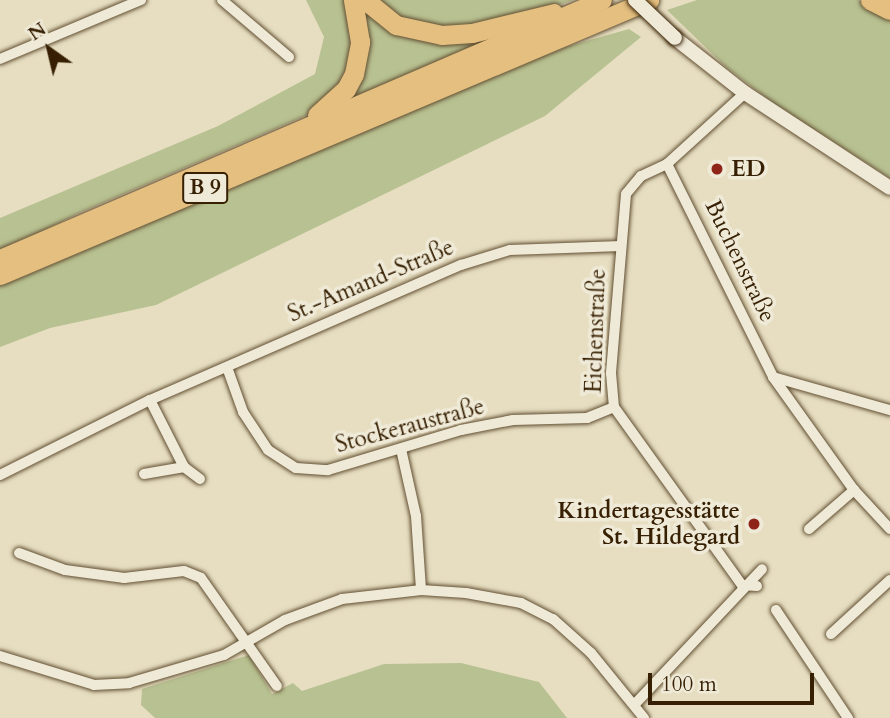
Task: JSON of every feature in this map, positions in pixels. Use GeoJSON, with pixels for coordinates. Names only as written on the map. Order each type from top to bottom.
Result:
{"type":"FeatureCollection","features":[{"type":"Feature","properties":{"kind":"highway"},"geometry":{"type":"LineString","coordinates":[[298,129],[328,107],[354,74],[360,42],[354,0]]}},
{"type":"Feature","properties":{"kind":"highway"},"geometry":{"type":"LineString","coordinates":[[365,0],[396,25],[442,35],[507,26],[602,0]]}},
{"type":"Feature","properties":{"kind":"highway","name":"B 9"},"geometry":{"type":"LineString","coordinates":[[0,259],[602,0]]}},
{"type":"Feature","properties":{"kind":"highway","name":"B 9"},"geometry":{"type":"LineString","coordinates":[[0,275],[649,0]]}},
{"type":"Feature","properties":{"kind":"highway"},"geometry":{"type":"LineString","coordinates":[[870,0],[890,10]]}},
{"type":"Feature","properties":{"kind":"main road"},"geometry":{"type":"LineString","coordinates":[[635,0],[676,38],[744,93],[890,188]]}},
{"type":"Feature","properties":{"kind":"street"},"geometry":{"type":"LineString","coordinates":[[0,59],[141,0]]}},
{"type":"Feature","properties":{"kind":"street"},"geometry":{"type":"LineString","coordinates":[[222,0],[289,57]]}},
{"type":"Feature","properties":{"kind":"street","name":"Eichenstraße"},"geometry":{"type":"LineString","coordinates":[[742,586],[614,407],[611,373],[626,194],[641,176],[667,164],[744,93]]}},
{"type":"Feature","properties":{"kind":"street","name":"Buchenstraße"},"geometry":{"type":"LineString","coordinates":[[667,164],[773,377],[854,490],[890,529]]}},
{"type":"Feature","properties":{"kind":"street","name":"St.-Amand-Straße"},"geometry":{"type":"LineString","coordinates":[[0,475],[150,400],[228,370],[461,265],[510,250],[621,246]]}},
{"type":"Feature","properties":{"kind":"street","name":"Stockeraustraße"},"geometry":{"type":"LineString","coordinates":[[228,370],[243,412],[268,450],[296,468],[328,470],[461,430],[513,420],[587,418],[614,407]]}},
{"type":"Feature","properties":{"kind":"street"},"geometry":{"type":"LineString","coordinates":[[773,377],[890,410]]}},
{"type":"Feature","properties":{"kind":"street"},"geometry":{"type":"LineString","coordinates":[[150,400],[184,467],[200,479]]}},
{"type":"Feature","properties":{"kind":"street"},"geometry":{"type":"LineString","coordinates":[[401,449],[416,516],[421,590]]}},
{"type":"Feature","properties":{"kind":"street"},"geometry":{"type":"LineString","coordinates":[[144,474],[184,467]]}},
{"type":"Feature","properties":{"kind":"street"},"geometry":{"type":"LineString","coordinates":[[809,529],[854,490]]}},
{"type":"Feature","properties":{"kind":"street"},"geometry":{"type":"LineString","coordinates":[[19,553],[65,570],[124,578],[184,571],[201,578],[250,643],[277,687]]}},
{"type":"Feature","properties":{"kind":"street"},"geometry":{"type":"LineString","coordinates":[[635,704],[742,586],[762,569]]}},
{"type":"Feature","properties":{"kind":"street"},"geometry":{"type":"LineString","coordinates":[[831,634],[890,580]]}},
{"type":"Feature","properties":{"kind":"street"},"geometry":{"type":"LineString","coordinates":[[742,586],[757,586]]}},
{"type":"Feature","properties":{"kind":"street"},"geometry":{"type":"LineString","coordinates":[[0,656],[94,685],[129,683],[169,674],[250,643],[285,620],[342,599],[421,590],[521,603],[553,619],[591,653],[644,718]]}},
{"type":"Feature","properties":{"kind":"street"},"geometry":{"type":"LineString","coordinates":[[776,610],[848,718]]}},
{"type":"Feature","properties":{"kind":"green space"},"geometry":{"type":"Polygon","coordinates":[[[306,0],[347,0],[354,63],[330,100],[307,115],[79,213],[0,252],[0,218],[218,126],[315,74],[324,37],[306,0]]]}},
{"type":"Feature","properties":{"kind":"green space"},"geometry":{"type":"Polygon","coordinates":[[[370,0],[573,0],[511,21],[419,28],[370,0]]]}},
{"type":"Feature","properties":{"kind":"green space"},"geometry":{"type":"Polygon","coordinates":[[[697,0],[858,0],[890,20],[890,178],[773,103],[726,67],[667,10],[697,0]]]}},
{"type":"Feature","properties":{"kind":"green space"},"geometry":{"type":"Polygon","coordinates":[[[357,3],[371,14],[500,36],[345,102],[357,3]]]}},
{"type":"Feature","properties":{"kind":"green space"},"geometry":{"type":"Polygon","coordinates":[[[629,29],[641,37],[545,116],[156,305],[50,328],[0,347],[0,285],[558,49],[629,29]]]}},
{"type":"Feature","properties":{"kind":"green space"},"geometry":{"type":"Polygon","coordinates":[[[249,655],[272,694],[293,683],[302,691],[384,664],[461,663],[539,682],[567,718],[155,718],[141,705],[142,689],[249,655]]]}},
{"type":"Feature","properties":{"kind":"place","name":"ED"},"geometry":{"type":"Point","coordinates":[717,169]}},
{"type":"Feature","properties":{"kind":"place","name":"Kindertagesstätte St. Hildegard"},"geometry":{"type":"Point","coordinates":[754,524]}}]}
